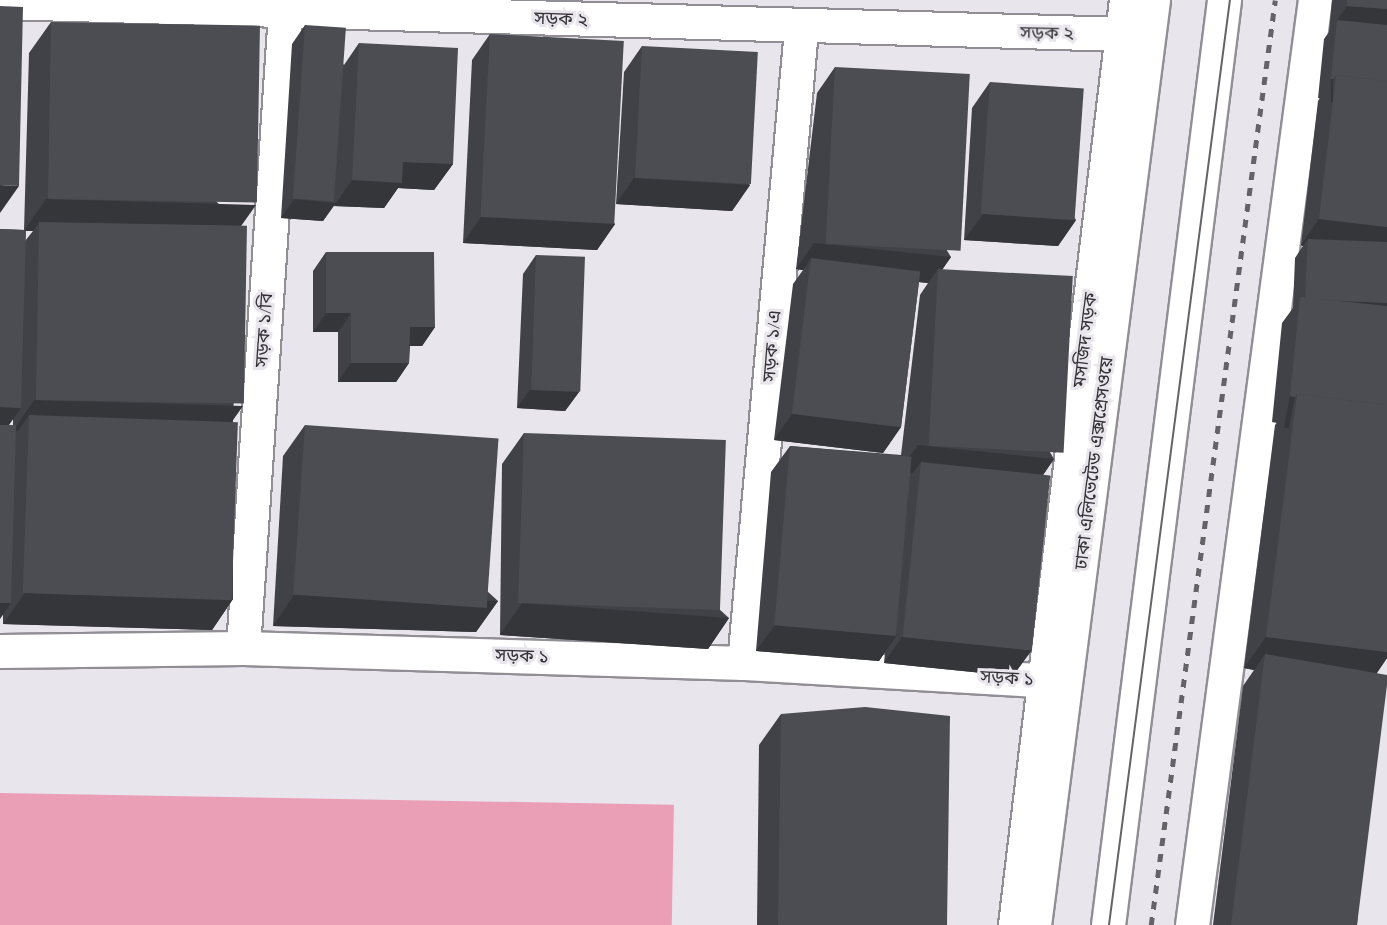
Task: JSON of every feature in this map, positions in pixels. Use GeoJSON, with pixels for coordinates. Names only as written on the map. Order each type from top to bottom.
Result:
{"type":"FeatureCollection","features":[{"type":"Feature","properties":{"kind":"main road","name":"মসজিদ সড়ক"},"geometry":{"type":"LineString","coordinates":[[1015,925],[1126,0]]}},
{"type":"Feature","properties":{"kind":"main road","name":"ঢাকা এলিভেটেড এক্সপ্রেসওয়ে"},"geometry":{"type":"LineString","coordinates":[[1034,925],[1154,0]]}},
{"type":"Feature","properties":{"kind":"main road"},"geometry":{"type":"LineString","coordinates":[[1108,925],[1224,0]]}},
{"type":"Feature","properties":{"kind":"main road"},"geometry":{"type":"LineString","coordinates":[[1192,925],[1315,0]]}},
{"type":"Feature","properties":{"kind":"main road","name":"সড়ক ২"},"geometry":{"type":"LineString","coordinates":[[0,2],[285,12],[561,9],[801,29],[1123,34]]}},
{"type":"Feature","properties":{"kind":"main road","name":"সড়ক ১/বি"},"geometry":{"type":"LineString","coordinates":[[243,648],[285,12]]}},
{"type":"Feature","properties":{"kind":"main road","name":"সড়ক ১/এ"},"geometry":{"type":"LineString","coordinates":[[744,663],[801,29]]}},
{"type":"Feature","properties":{"kind":"main road","name":"সড়ক ১"},"geometry":{"type":"LineString","coordinates":[[0,651],[243,648],[744,663],[1043,680]]}},
{"type":"Feature","properties":{"kind":"shaded area"},"geometry":{"type":"Polygon","coordinates":[[[0,793],[674,805],[672,925],[0,925],[0,793]]]}},
{"type":"Feature","properties":{"kind":"building"},"geometry":{"type":"Polygon","coordinates":[[[1347,0],[1387,0],[1387,9],[1347,6],[1347,0]]]}},
{"type":"Feature","properties":{"kind":"building"},"geometry":{"type":"Polygon","coordinates":[[[0,6],[23,7],[19,186],[0,185],[0,6]]]}},
{"type":"Feature","properties":{"kind":"building"},"geometry":{"type":"Polygon","coordinates":[[[1337,20],[1387,25],[1387,81],[1336,75],[1331,79],[1337,20]]]}},
{"type":"Feature","properties":{"kind":"building"},"geometry":{"type":"Polygon","coordinates":[[[51,22],[260,26],[257,203],[48,199],[51,22]]]}},
{"type":"Feature","properties":{"kind":"building"},"geometry":{"type":"Polygon","coordinates":[[[305,25],[346,28],[334,201],[293,199],[305,25]]]}},
{"type":"Feature","properties":{"kind":"building"},"geometry":{"type":"Polygon","coordinates":[[[490,34],[624,41],[614,224],[480,217],[490,34]]]}},
{"type":"Feature","properties":{"kind":"building"},"geometry":{"type":"Polygon","coordinates":[[[359,43],[458,48],[453,164],[403,162],[402,183],[352,180],[359,43]]]}},
{"type":"Feature","properties":{"kind":"building"},"geometry":{"type":"Polygon","coordinates":[[[642,46],[758,52],[751,184],[635,178],[642,46]]]}},
{"type":"Feature","properties":{"kind":"building"},"geometry":{"type":"Polygon","coordinates":[[[835,67],[970,74],[961,251],[826,244],[835,67]]]}},
{"type":"Feature","properties":{"kind":"building"},"geometry":{"type":"Polygon","coordinates":[[[1336,75],[1387,81],[1387,227],[1319,219],[1336,75]]]}},
{"type":"Feature","properties":{"kind":"building"},"geometry":{"type":"Polygon","coordinates":[[[990,82],[1084,89],[1075,220],[981,214],[990,82]]]}},
{"type":"Feature","properties":{"kind":"building"},"geometry":{"type":"Polygon","coordinates":[[[39,222],[247,226],[244,404],[36,400],[39,222]]]}},
{"type":"Feature","properties":{"kind":"building"},"geometry":{"type":"Polygon","coordinates":[[[0,229],[26,230],[21,408],[0,407],[0,229]]]}},
{"type":"Feature","properties":{"kind":"building"},"geometry":{"type":"Polygon","coordinates":[[[1308,239],[1387,242],[1387,303],[1305,298],[1308,239]]]}},
{"type":"Feature","properties":{"kind":"building"},"geometry":{"type":"Polygon","coordinates":[[[326,252],[434,252],[435,327],[410,327],[409,363],[351,363],[351,313],[326,313],[326,252]]]}},
{"type":"Feature","properties":{"kind":"building"},"geometry":{"type":"Polygon","coordinates":[[[536,255],[585,257],[580,392],[531,390],[536,255]]]}},
{"type":"Feature","properties":{"kind":"building"},"geometry":{"type":"Polygon","coordinates":[[[811,258],[920,271],[901,427],[792,414],[811,258]]]}},
{"type":"Feature","properties":{"kind":"building"},"geometry":{"type":"Polygon","coordinates":[[[938,269],[1073,276],[1064,453],[929,446],[938,269]]]}},
{"type":"Feature","properties":{"kind":"building"},"geometry":{"type":"Polygon","coordinates":[[[1300,297],[1387,306],[1387,405],[1297,394],[1295,397],[1290,396],[1300,297]]]}},
{"type":"Feature","properties":{"kind":"building"},"geometry":{"type":"Polygon","coordinates":[[[1297,394],[1387,405],[1387,652],[1266,637],[1297,394]]]}},
{"type":"Feature","properties":{"kind":"building"},"geometry":{"type":"Polygon","coordinates":[[[29,415],[238,422],[232,600],[23,593],[29,415]]]}},
{"type":"Feature","properties":{"kind":"building"},"geometry":{"type":"Polygon","coordinates":[[[0,425],[16,425],[11,603],[0,603],[0,425]]]}},
{"type":"Feature","properties":{"kind":"building"},"geometry":{"type":"Polygon","coordinates":[[[305,425],[499,439],[487,608],[293,595],[305,425]]]}},
{"type":"Feature","properties":{"kind":"building"},"geometry":{"type":"Polygon","coordinates":[[[524,433],[726,440],[720,610],[518,603],[524,433]]]}},
{"type":"Feature","properties":{"kind":"building"},"geometry":{"type":"Polygon","coordinates":[[[790,446],[912,457],[896,636],[774,625],[790,446]]]}},
{"type":"Feature","properties":{"kind":"building"},"geometry":{"type":"Polygon","coordinates":[[[921,462],[1050,476],[1032,651],[903,637],[921,462]]]}},
{"type":"Feature","properties":{"kind":"building"},"geometry":{"type":"Polygon","coordinates":[[[1265,654],[1387,675],[1357,925],[1231,925],[1265,654]]]}},
{"type":"Feature","properties":{"kind":"building"},"geometry":{"type":"Polygon","coordinates":[[[865,707],[950,716],[947,925],[778,925],[781,714],[865,707]]]}},
{"type":"Feature","properties":{"kind":"tram line"},"geometry":{"type":"LineString","coordinates":[[1109,925],[1230,0]]}},
{"type":"Feature","properties":{"kind":"railway"},"geometry":{"type":"LineString","coordinates":[[1151,925],[1275,0]]}}]}
